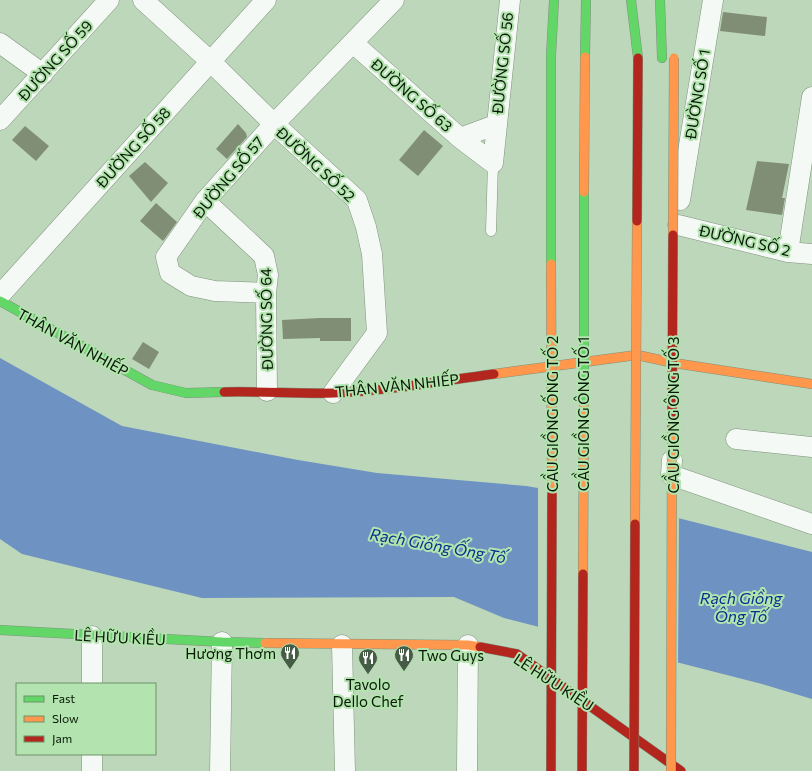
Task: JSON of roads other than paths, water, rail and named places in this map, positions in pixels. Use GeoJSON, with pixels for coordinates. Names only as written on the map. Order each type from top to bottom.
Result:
{"type":"FeatureCollection","features":[{"type":"Feature","properties":{"kind":"main road","name":"CẦU GIỒNG ỐNG TỐ 2"},"geometry":{"type":"LineString","coordinates":[[551,771],[551,56],[554,0]]}},
{"type":"Feature","properties":{"kind":"main road","name":"CẦU GIỒNG ÔNG TỐ 1"},"geometry":{"type":"LineString","coordinates":[[582,771],[586,0]]}},
{"type":"Feature","properties":{"kind":"main road"},"geometry":{"type":"LineString","coordinates":[[630,0],[638,58],[634,771]]}},
{"type":"Feature","properties":{"kind":"main road"},"geometry":{"type":"LineString","coordinates":[[660,0],[662,62]]}},
{"type":"Feature","properties":{"kind":"main road","name":"CẦU GIỒNG ÔNG TỐ 3"},"geometry":{"type":"LineString","coordinates":[[671,771],[674,54]]}},
{"type":"Feature","properties":{"kind":"main road","name":"THÂN VĂN NHIẾP"},"geometry":{"type":"LineString","coordinates":[[0,301],[152,385],[186,393],[267,391],[333,393],[372,390],[637,354],[665,361],[812,384]]}},
{"type":"Feature","properties":{"kind":"main road","name":"LÊ HỮU KIỀU"},"geometry":{"type":"LineString","coordinates":[[0,630],[222,642],[342,645],[468,645],[517,654],[681,771]]}},
{"type":"Feature","properties":{"kind":"main road"},"geometry":{"type":"LineString","coordinates":[[659,747],[659,771]]}},
{"type":"Feature","properties":{"kind":"street","name":"ĐƯỜNG SỐ 59"},"geometry":{"type":"LineString","coordinates":[[0,120],[109,0]]}},
{"type":"Feature","properties":{"kind":"street","name":"ĐƯỜNG SỐ 52"},"geometry":{"type":"LineString","coordinates":[[143,0],[357,200],[366,227],[372,254],[377,333],[333,393]]}},
{"type":"Feature","properties":{"kind":"street","name":"ĐƯỜNG SỐ 58"},"geometry":{"type":"LineString","coordinates":[[0,295],[266,0]]}},
{"type":"Feature","properties":{"kind":"street","name":"ĐƯỜNG SỐ 57"},"geometry":{"type":"LineString","coordinates":[[266,293],[215,291],[191,286],[170,273],[166,257],[205,201],[274,124],[394,0]]}},
{"type":"Feature","properties":{"kind":"street","name":"ĐƯỜNG SỐ 56"},"geometry":{"type":"LineString","coordinates":[[493,163],[495,125],[510,0]]}},
{"type":"Feature","properties":{"kind":"street","name":"ĐƯỜNG SỐ 1"},"geometry":{"type":"LineString","coordinates":[[713,0],[682,188],[674,249],[665,361],[671,475],[812,524]]}},
{"type":"Feature","properties":{"kind":"street"},"geometry":{"type":"LineString","coordinates":[[0,43],[43,74]]}},
{"type":"Feature","properties":{"kind":"street","name":"ĐƯỜNG SỐ 63"},"geometry":{"type":"LineString","coordinates":[[353,43],[460,138],[493,163]]}},
{"type":"Feature","properties":{"kind":"street"},"geometry":{"type":"LineString","coordinates":[[788,252],[812,97]]}},
{"type":"Feature","properties":{"kind":"street","name":"ĐƯỜNG SỐ 63"},"geometry":{"type":"LineString","coordinates":[[460,138],[495,125]]}},
{"type":"Feature","properties":{"kind":"street","name":"ĐƯỜNG SỐ 64"},"geometry":{"type":"LineString","coordinates":[[205,201],[264,256],[268,275],[266,293],[267,391]]}},
{"type":"Feature","properties":{"kind":"street","name":"ĐƯỜNG SỐ 2"},"geometry":{"type":"LineString","coordinates":[[678,225],[788,252],[812,254]]}},
{"type":"Feature","properties":{"kind":"street"},"geometry":{"type":"LineString","coordinates":[[736,439],[812,447]]}},
{"type":"Feature","properties":{"kind":"street"},"geometry":{"type":"LineString","coordinates":[[92,636],[92,683]]}},
{"type":"Feature","properties":{"kind":"street"},"geometry":{"type":"LineString","coordinates":[[220,771],[222,642]]}},
{"type":"Feature","properties":{"kind":"street"},"geometry":{"type":"LineString","coordinates":[[342,645],[345,771]]}},
{"type":"Feature","properties":{"kind":"street"},"geometry":{"type":"LineString","coordinates":[[466,771],[468,645]]}},
{"type":"Feature","properties":{"kind":"street"},"geometry":{"type":"LineString","coordinates":[[681,688],[681,771]]}},
{"type":"Feature","properties":{"kind":"street"},"geometry":{"type":"LineString","coordinates":[[92,755],[92,771]]}},
{"type":"Feature","properties":{"kind":"lane"},"geometry":{"type":"LineString","coordinates":[[491,231],[493,163]]}},
{"type":"Feature","properties":{"kind":"water"},"geometry":{"type":"Polygon","coordinates":[[[0,358],[122,426],[298,460],[377,473],[526,486],[599,498],[812,552],[812,699],[762,684],[504,618],[454,597],[202,598],[22,554],[0,539],[0,358]]]}},
{"type":"Feature","properties":{"kind":"place","name":"Hương Thơm"},"geometry":{"type":"Point","coordinates":[290,670]}},
{"type":"Feature","properties":{"kind":"place","name":"Two Guys"},"geometry":{"type":"Point","coordinates":[404,672]}},
{"type":"Feature","properties":{"kind":"place","name":"Tavolo Dello Chef"},"geometry":{"type":"Point","coordinates":[368,675]}},
{"type":"Feature","properties":{"kind":"water label","name":"Rạch Giống Ống Tố"},"geometry":{"type":"Point","coordinates":[438,545]}},
{"type":"Feature","properties":{"kind":"water label","name":"Rạch Giồng Ông Tố"},"geometry":{"type":"Point","coordinates":[741,606]}}]}
